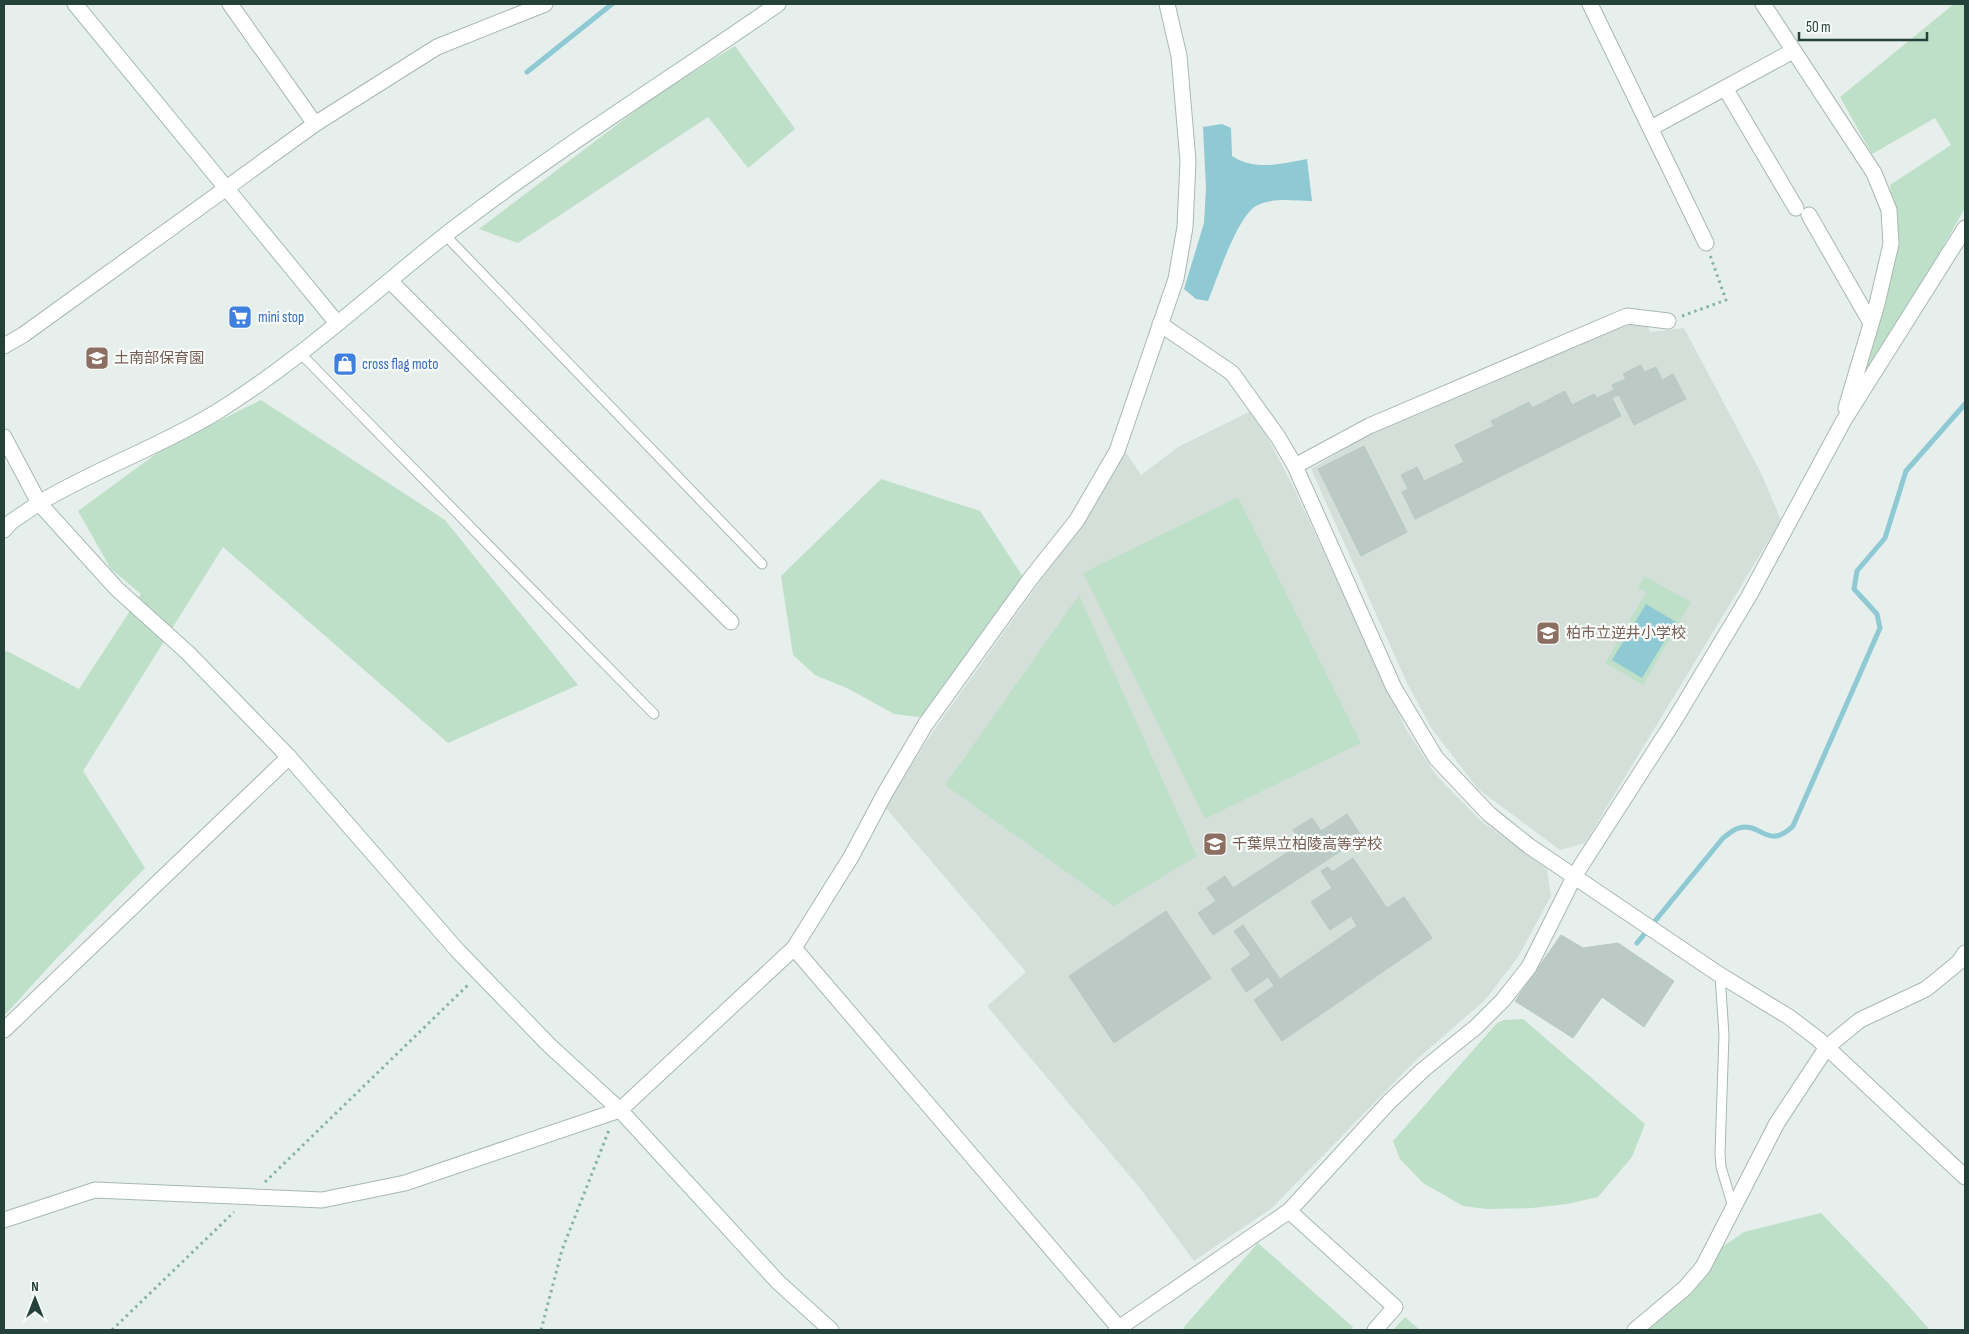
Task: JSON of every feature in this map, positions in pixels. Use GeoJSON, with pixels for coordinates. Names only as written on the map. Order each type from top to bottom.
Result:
{"type":"FeatureCollection","features":[{"type":"Feature","properties":{"kind":"street"},"geometry":{"type":"LineString","coordinates":[[75,4],[337,324]]}},
{"type":"Feature","properties":{"kind":"street"},"geometry":{"type":"LineString","coordinates":[[230,4],[315,124]]}},
{"type":"Feature","properties":{"kind":"street"},"geometry":{"type":"LineString","coordinates":[[4,346],[23,335],[315,124],[437,47],[545,4]]}},
{"type":"Feature","properties":{"kind":"street"},"geometry":{"type":"LineString","coordinates":[[4,530],[11,522],[66,487],[214,413],[300,353],[505,191],[778,4]]}},
{"type":"Feature","properties":{"kind":"street"},"geometry":{"type":"LineString","coordinates":[[4,1220],[95,1190],[322,1200],[405,1183],[620,1110],[794,948],[851,857],[924,725],[1082,511],[1117,451],[1176,280],[1185,227],[1188,161],[1179,56],[1167,4]]}},
{"type":"Feature","properties":{"kind":"street"},"geometry":{"type":"LineString","coordinates":[[1590,4],[1706,243]]}},
{"type":"Feature","properties":{"kind":"street"},"geometry":{"type":"LineString","coordinates":[[1763,4],[1874,173],[1889,210],[1891,244],[1844,420]]}},
{"type":"Feature","properties":{"kind":"street"},"geometry":{"type":"LineString","coordinates":[[1651,128],[1793,51]]}},
{"type":"Feature","properties":{"kind":"street"},"geometry":{"type":"LineString","coordinates":[[1725,88],[1871,323]]}},
{"type":"Feature","properties":{"kind":"street"},"geometry":{"type":"LineString","coordinates":[[794,948],[1117,1329],[1289,1211],[1389,1102],[1424,1069],[1476,1027],[1503,1000],[1529,967],[1575,875],[1674,721],[1749,596],[1844,420],[1965,228]]}},
{"type":"Feature","properties":{"kind":"street"},"geometry":{"type":"LineString","coordinates":[[390,281],[731,622]]}},
{"type":"Feature","properties":{"kind":"street"},"geometry":{"type":"LineString","coordinates":[[1295,466],[1369,426],[1627,316],[1668,322]]}},
{"type":"Feature","properties":{"kind":"street"},"geometry":{"type":"LineString","coordinates":[[1160,324],[1232,373],[1278,437],[1295,466],[1394,688],[1436,758],[1489,814],[1529,846],[1575,875],[1720,975],[1789,1017],[1827,1046],[1965,1177]]}},
{"type":"Feature","properties":{"kind":"street"},"geometry":{"type":"LineString","coordinates":[[4,437],[39,503],[117,589],[188,653],[288,757],[480,974],[550,1046],[620,1110],[778,1282],[831,1330]]}},
{"type":"Feature","properties":{"kind":"street"},"geometry":{"type":"LineString","coordinates":[[4,1030],[288,757]]}},
{"type":"Feature","properties":{"kind":"street"},"geometry":{"type":"LineString","coordinates":[[1635,1330],[1685,1288],[1703,1267],[1777,1124],[1827,1046],[1860,1020],[1926,989],[1959,962],[1965,953]]}},
{"type":"Feature","properties":{"kind":"street"},"geometry":{"type":"LineString","coordinates":[[1289,1211],[1395,1307],[1375,1330]]}},
{"type":"Feature","properties":{"kind":"lane"},"geometry":{"type":"LineString","coordinates":[[446,236],[762,564]]}},
{"type":"Feature","properties":{"kind":"lane"},"geometry":{"type":"LineString","coordinates":[[300,353],[654,714]]}},
{"type":"Feature","properties":{"kind":"lane"},"geometry":{"type":"LineString","coordinates":[[1720,975],[1724,1035],[1721,1160],[1733,1208]]}},
{"type":"Feature","properties":{"kind":"path"},"geometry":{"type":"LineString","coordinates":[[1668,322],[1726,300],[1706,243]]}},
{"type":"Feature","properties":{"kind":"path"},"geometry":{"type":"LineString","coordinates":[[112,1330],[480,974]]}},
{"type":"Feature","properties":{"kind":"path"},"geometry":{"type":"LineString","coordinates":[[541,1330],[562,1250],[604,1139],[620,1110]]}},
{"type":"Feature","properties":{"kind":"shaded area","name":"柏市立逆井小学校"},"geometry":{"type":"Polygon","coordinates":[[[1624,323],[1647,325],[1650,332],[1684,328],[1761,473],[1781,520],[1585,843],[1560,850],[1478,789],[1432,729],[1407,683],[1311,469],[1368,435],[1624,323]]]}},
{"type":"Feature","properties":{"kind":"shaded area","name":"千葉県立柏陵高等学校"},"geometry":{"type":"Polygon","coordinates":[[[1251,411],[1291,482],[1406,729],[1436,775],[1480,820],[1547,869],[1551,896],[1518,957],[1485,1000],[1414,1062],[1272,1208],[1194,1261],[1143,1192],[987,1006],[1026,972],[885,807],[927,740],[1100,497],[1125,451],[1141,475],[1178,447],[1251,411]]]}},
{"type":"Feature","properties":{"kind":"green space"},"geometry":{"type":"Polygon","coordinates":[[[1954,4],[1965,4],[1965,208],[1890,339],[1860,380],[1899,247],[1890,185],[1951,145],[1935,118],[1872,154],[1840,97],[1954,4]]]}},
{"type":"Feature","properties":{"kind":"green space"},"geometry":{"type":"Polygon","coordinates":[[[735,46],[795,129],[748,168],[708,117],[518,243],[479,229],[659,93],[735,46]]]}},
{"type":"Feature","properties":{"kind":"green space"},"geometry":{"type":"Polygon","coordinates":[[[261,400],[445,520],[578,685],[448,743],[223,547],[83,771],[145,868],[55,960],[4,1016],[4,652],[7,651],[79,689],[141,594],[111,569],[78,511],[164,448],[261,400]]]}},
{"type":"Feature","properties":{"kind":"green space"},"geometry":{"type":"Polygon","coordinates":[[[881,479],[980,511],[1023,577],[927,718],[894,714],[849,689],[815,675],[793,655],[781,576],[881,479]]]}},
{"type":"Feature","properties":{"kind":"green space"},"geometry":{"type":"Polygon","coordinates":[[[1238,497],[1361,743],[1205,819],[1083,573],[1238,497]]]}},
{"type":"Feature","properties":{"kind":"green space"},"geometry":{"type":"Polygon","coordinates":[[[1644,576],[1691,602],[1643,685],[1605,663],[1646,592],[1638,588],[1644,576]]]}},
{"type":"Feature","properties":{"kind":"green space"},"geometry":{"type":"Polygon","coordinates":[[[1079,595],[1197,856],[1114,906],[945,785],[1079,595]]]}},
{"type":"Feature","properties":{"kind":"green space"},"geometry":{"type":"Polygon","coordinates":[[[1523,1019],[1645,1124],[1632,1157],[1598,1197],[1567,1204],[1532,1208],[1487,1209],[1463,1206],[1423,1183],[1400,1159],[1393,1141],[1497,1023],[1504,1020],[1523,1019]]]}},
{"type":"Feature","properties":{"kind":"green space"},"geometry":{"type":"Polygon","coordinates":[[[1821,1213],[1930,1330],[1645,1330],[1718,1250],[1744,1232],[1821,1213]]]}},
{"type":"Feature","properties":{"kind":"green space"},"geometry":{"type":"Polygon","coordinates":[[[1258,1243],[1353,1327],[1351,1330],[1186,1330],[1183,1328],[1258,1243]]]}},
{"type":"Feature","properties":{"kind":"green space"},"geometry":{"type":"Polygon","coordinates":[[[1405,1317],[1420,1330],[1393,1330],[1405,1317]]]}},
{"type":"Feature","properties":{"kind":"water"},"geometry":{"type":"Polygon","coordinates":[[[1222,124],[1231,128],[1232,156],[1241,161],[1249,164],[1268,165],[1307,159],[1312,201],[1269,201],[1256,206],[1249,212],[1228,249],[1208,301],[1196,299],[1184,289],[1204,223],[1206,188],[1203,127],[1222,124]]]}},
{"type":"Feature","properties":{"kind":"water"},"geometry":{"type":"Polygon","coordinates":[[[1646,604],[1676,622],[1642,678],[1612,660],[1646,604]]]}},
{"type":"Feature","properties":{"kind":"building"},"geometry":{"type":"Polygon","coordinates":[[[1641,365],[1644,372],[1656,367],[1662,380],[1673,374],[1686,399],[1634,425],[1619,395],[1612,398],[1621,416],[1415,519],[1402,492],[1408,489],[1401,475],[1417,467],[1424,481],[1464,462],[1455,445],[1494,426],[1491,421],[1529,402],[1532,408],[1565,391],[1572,405],[1594,394],[1597,398],[1614,390],[1612,385],[1626,379],[1623,374],[1641,365]]]}},
{"type":"Feature","properties":{"kind":"building"},"geometry":{"type":"Polygon","coordinates":[[[1364,446],[1407,532],[1361,556],[1318,469],[1364,446]]]}},
{"type":"Feature","properties":{"kind":"building"},"geometry":{"type":"Polygon","coordinates":[[[1347,814],[1362,837],[1213,935],[1198,913],[1216,901],[1207,888],[1225,876],[1233,888],[1302,843],[1293,830],[1312,818],[1321,831],[1347,814]]]}},
{"type":"Feature","properties":{"kind":"building"},"geometry":{"type":"Polygon","coordinates":[[[1353,858],[1387,908],[1404,897],[1432,938],[1282,1041],[1254,1000],[1274,986],[1268,977],[1246,992],[1231,969],[1251,955],[1234,931],[1243,925],[1280,979],[1357,926],[1351,916],[1330,930],[1311,902],[1332,888],[1321,871],[1328,867],[1332,872],[1353,858]]]}},
{"type":"Feature","properties":{"kind":"building"},"geometry":{"type":"Polygon","coordinates":[[[1166,911],[1211,978],[1114,1043],[1069,976],[1166,911]]]}},
{"type":"Feature","properties":{"kind":"building"},"geometry":{"type":"Polygon","coordinates":[[[1561,935],[1583,948],[1618,943],[1674,981],[1644,1027],[1602,997],[1573,1038],[1515,1001],[1561,935]]]}},
{"type":"Feature","properties":{"kind":"waterway"},"geometry":{"type":"LineString","coordinates":[[527,72],[612,4]]}},
{"type":"Feature","properties":{"kind":"waterway"},"geometry":{"type":"LineString","coordinates":[[1637,943],[1728,834],[1736,829],[1745,827],[1770,836],[1776,836],[1793,826],[1880,628],[1877,614],[1854,589],[1857,571],[1885,538],[1906,471],[1965,404]]}},
{"type":"Feature","properties":{"kind":"place","name":"mini stop"},"geometry":{"type":"Point","coordinates":[240,317]}},
{"type":"Feature","properties":{"kind":"place","name":"土南部保育園"},"geometry":{"type":"Point","coordinates":[97,358]}},
{"type":"Feature","properties":{"kind":"place","name":"cross flag moto"},"geometry":{"type":"Point","coordinates":[345,364]}},
{"type":"Feature","properties":{"kind":"place","name":"柏市立逆井小学校"},"geometry":{"type":"Point","coordinates":[1548,633]}},
{"type":"Feature","properties":{"kind":"place","name":"千葉県立柏陵高等学校"},"geometry":{"type":"Point","coordinates":[1215,844]}}]}
